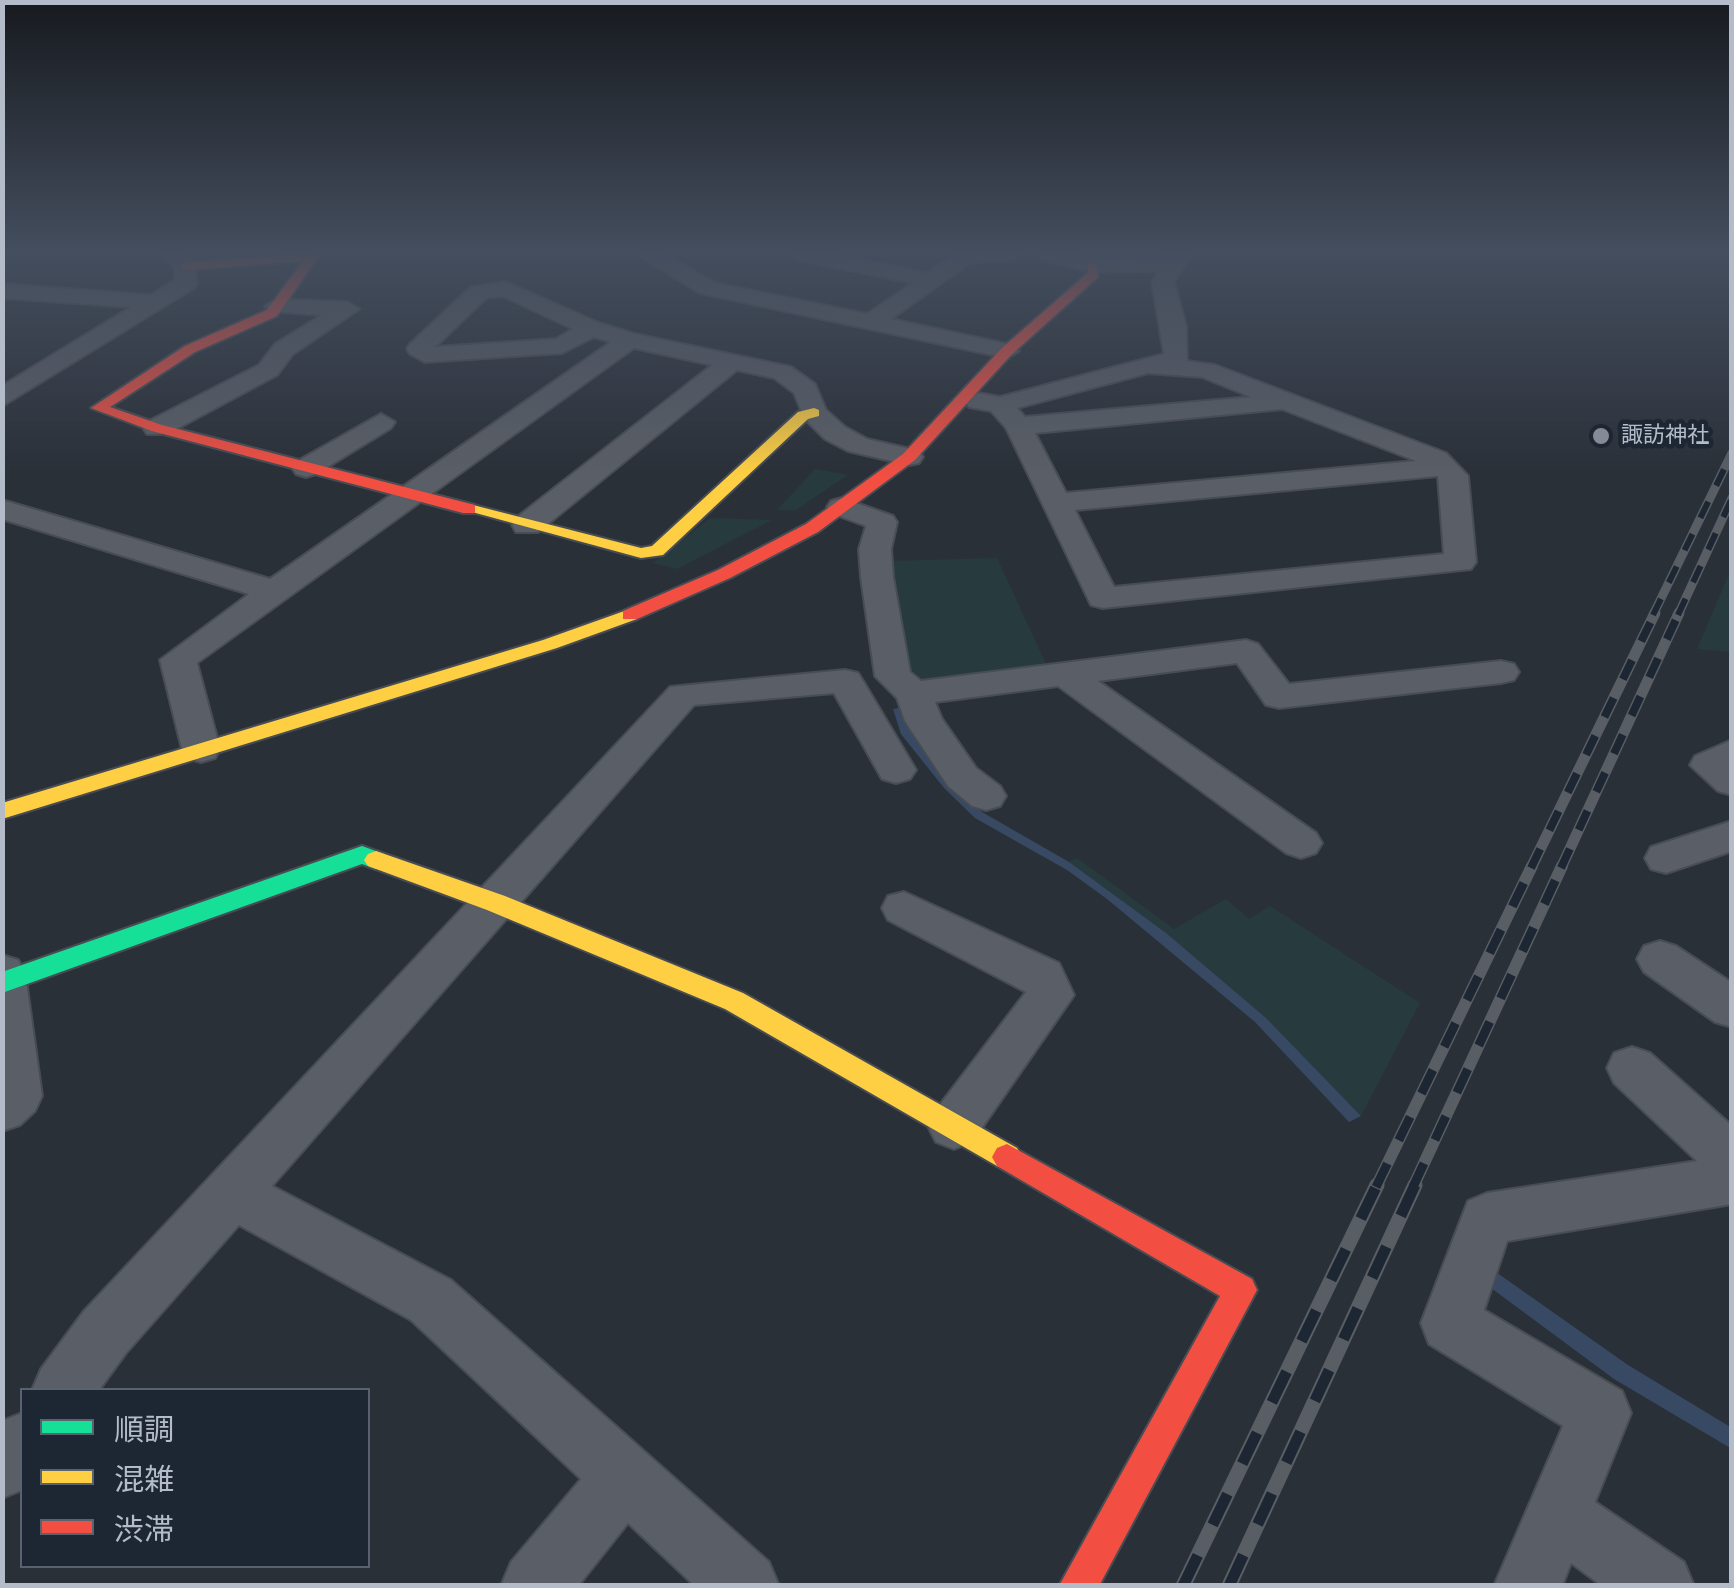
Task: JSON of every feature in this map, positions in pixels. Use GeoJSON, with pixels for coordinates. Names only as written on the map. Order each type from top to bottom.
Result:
{"type":"FeatureCollection","features":[{"type":"Feature","properties":{"kind":"street"},"geometry":{"type":"LineString","coordinates":[[2,398],[114,328]]}},
{"type":"Feature","properties":{"kind":"street"},"geometry":{"type":"LineString","coordinates":[[238,328],[190,349],[98,408],[306,468],[641,553],[656,551],[802,415],[814,413]]}},
{"type":"Feature","properties":{"kind":"street"},"geometry":{"type":"LineString","coordinates":[[157,428],[268,370],[284,350],[318,328]]}},
{"type":"Feature","properties":{"kind":"street"},"geometry":{"type":"LineString","coordinates":[[440,328],[418,349],[425,356],[562,346],[591,328]]}},
{"type":"Feature","properties":{"kind":"street"},"geometry":{"type":"LineString","coordinates":[[591,328],[782,372],[800,383],[814,413],[835,433],[858,445],[909,457]]}},
{"type":"Feature","properties":{"kind":"street"},"geometry":{"type":"LineString","coordinates":[[895,328],[1007,351]]}},
{"type":"Feature","properties":{"kind":"street"},"geometry":{"type":"LineString","coordinates":[[2,811],[475,668],[619,620],[724,574],[812,528],[909,457],[1033,328]]}},
{"type":"Feature","properties":{"kind":"street"},"geometry":{"type":"LineString","coordinates":[[1009,416],[1176,358],[1174,328]]}},
{"type":"Feature","properties":{"kind":"street"},"geometry":{"type":"LineString","coordinates":[[201,749],[178,660],[630,340]]}},
{"type":"Feature","properties":{"kind":"street"},"geometry":{"type":"LineString","coordinates":[[527,525],[734,360]]}},
{"type":"Feature","properties":{"kind":"street"},"geometry":{"type":"LineString","coordinates":[[1009,416],[1103,598],[1460,562],[1454,476],[1436,459],[1206,370],[1148,366]]}},
{"type":"Feature","properties":{"kind":"street"},"geometry":{"type":"LineString","coordinates":[[963,398],[1009,416],[1287,401]]}},
{"type":"Feature","properties":{"kind":"street"},"geometry":{"type":"LineString","coordinates":[[306,468],[380,422]]}},
{"type":"Feature","properties":{"kind":"street"},"geometry":{"type":"LineString","coordinates":[[1056,504],[1445,466]]}},
{"type":"Feature","properties":{"kind":"street"},"geometry":{"type":"LineString","coordinates":[[842,507],[882,522],[876,549],[877,577],[903,684],[962,776],[986,796]]}},
{"type":"Feature","properties":{"kind":"street"},"geometry":{"type":"LineString","coordinates":[[2,508],[274,591]]}},
{"type":"Feature","properties":{"kind":"street"},"geometry":{"type":"LineString","coordinates":[[63,1388],[105,1332],[683,695],[844,681],[903,684],[1065,674],[1246,651],[1279,697],[1502,672]]}},
{"type":"Feature","properties":{"kind":"street"},"geometry":{"type":"LineString","coordinates":[[1065,674],[1301,843]]}},
{"type":"Feature","properties":{"kind":"street"},"geometry":{"type":"LineString","coordinates":[[844,681],[896,770]]}},
{"type":"Feature","properties":{"kind":"street"},"geometry":{"type":"LineString","coordinates":[[1732,753],[1709,765],[1732,782]]}},
{"type":"Feature","properties":{"kind":"street"},"geometry":{"type":"LineString","coordinates":[[1666,858],[1732,836]]}},
{"type":"Feature","properties":{"kind":"street"},"geometry":{"type":"LineString","coordinates":[[3,982],[362,855],[496,902],[734,1001],[1242,1290],[1078,1586]]}},
{"type":"Feature","properties":{"kind":"street"},"geometry":{"type":"LineString","coordinates":[[904,908],[1044,976],[1052,995],[954,1126]]}},
{"type":"Feature","properties":{"kind":"street"},"geometry":{"type":"LineString","coordinates":[[1660,959],[1732,1008]]}},
{"type":"Feature","properties":{"kind":"street"},"geometry":{"type":"LineString","coordinates":[[2,973],[17,1096],[2,1109]]}},
{"type":"Feature","properties":{"kind":"street"},"geometry":{"type":"LineString","coordinates":[[1632,1068],[1732,1160]]}},
{"type":"Feature","properties":{"kind":"street"},"geometry":{"type":"LineString","coordinates":[[1528,1586],[1600,1413],[1450,1324],[1487,1219],[1732,1180]]}},
{"type":"Feature","properties":{"kind":"street"},"geometry":{"type":"LineString","coordinates":[[232,1193],[431,1300],[746,1586]]}},
{"type":"Feature","properties":{"kind":"street"},"geometry":{"type":"LineString","coordinates":[[2,1467],[20,1446]]}},
{"type":"Feature","properties":{"kind":"street"},"geometry":{"type":"LineString","coordinates":[[534,1586],[624,1476]]}},
{"type":"Feature","properties":{"kind":"street"},"geometry":{"type":"LineString","coordinates":[[1558,1515],[1660,1586]]}},
{"type":"Feature","properties":{"kind":"green space"},"geometry":{"type":"Polygon","coordinates":[[[815,469],[848,475],[796,510],[777,510],[815,469]]]}},
{"type":"Feature","properties":{"kind":"green space"},"geometry":{"type":"Polygon","coordinates":[[[710,518],[772,520],[677,569],[653,563],[710,518]]]}},
{"type":"Feature","properties":{"kind":"green space"},"geometry":{"type":"Polygon","coordinates":[[[997,558],[1047,666],[924,680],[911,670],[888,561],[997,558]]]}},
{"type":"Feature","properties":{"kind":"green space"},"geometry":{"type":"Polygon","coordinates":[[[1731,569],[1731,652],[1697,649],[1731,569]]]}},
{"type":"Feature","properties":{"kind":"green space"},"geometry":{"type":"Polygon","coordinates":[[[1077,858],[1174,929],[1226,899],[1249,919],[1270,906],[1420,1003],[1361,1116],[1266,1019],[1069,862],[1077,858]]]}},
{"type":"Feature","properties":{"kind":"water"},"geometry":{"type":"Polygon","coordinates":[[[904,707],[912,732],[953,786],[982,812],[1069,862],[1166,933],[1266,1018],[1361,1116],[1349,1122],[1255,1022],[1107,899],[1067,870],[975,818],[944,788],[901,734],[893,709],[904,707]]]}},
{"type":"Feature","properties":{"kind":"waterway"},"geometry":{"type":"LineString","coordinates":[[1493,1279],[1621,1372],[1732,1439]]}},
{"type":"Feature","properties":{"kind":"railway"},"geometry":{"type":"LineString","coordinates":[[1653,615],[1732,453]]}},
{"type":"Feature","properties":{"kind":"railway"},"geometry":{"type":"LineString","coordinates":[[1678,615],[1732,498]]}},
{"type":"Feature","properties":{"kind":"railway"},"geometry":{"type":"LineString","coordinates":[[1531,868],[1655,613]]}},
{"type":"Feature","properties":{"kind":"railway"},"geometry":{"type":"LineString","coordinates":[[1561,868],[1679,613]]}},
{"type":"Feature","properties":{"kind":"railway"},"geometry":{"type":"LineString","coordinates":[[1376,1187],[1532,866]]}},
{"type":"Feature","properties":{"kind":"railway"},"geometry":{"type":"LineString","coordinates":[[1413,1187],[1562,866]]}},
{"type":"Feature","properties":{"kind":"railway"},"geometry":{"type":"LineString","coordinates":[[1183,1586],[1377,1185]]}},
{"type":"Feature","properties":{"kind":"railway"},"geometry":{"type":"LineString","coordinates":[[1229,1586],[1415,1185]]}},
{"type":"Feature","properties":{"kind":"traffic: fast"},"geometry":{"type":"LineString","coordinates":[[2,983],[362,855],[376,860]]}},
{"type":"Feature","properties":{"kind":"traffic: slow"},"geometry":{"type":"LineString","coordinates":[[469,509],[641,553],[657,551],[803,415],[814,413]]}},
{"type":"Feature","properties":{"kind":"traffic: slow"},"geometry":{"type":"LineString","coordinates":[[2,811],[550,644],[630,615]]}},
{"type":"Feature","properties":{"kind":"traffic: slow"},"geometry":{"type":"LineString","coordinates":[[376,860],[496,903],[734,1001],[1007,1157]]}},
{"type":"Feature","properties":{"kind":"traffic: jam"},"geometry":{"type":"LineString","coordinates":[[238,328],[190,349],[98,408],[157,428],[469,509]]}},
{"type":"Feature","properties":{"kind":"traffic: jam"},"geometry":{"type":"LineString","coordinates":[[630,615],[724,574],[812,528],[909,457],[1033,328]]}},
{"type":"Feature","properties":{"kind":"traffic: jam"},"geometry":{"type":"LineString","coordinates":[[1007,1157],[1241,1290],[1078,1586]]}},
{"type":"Feature","properties":{"kind":"place","name":"諏訪神社"},"geometry":{"type":"Point","coordinates":[1601,436]}}]}
